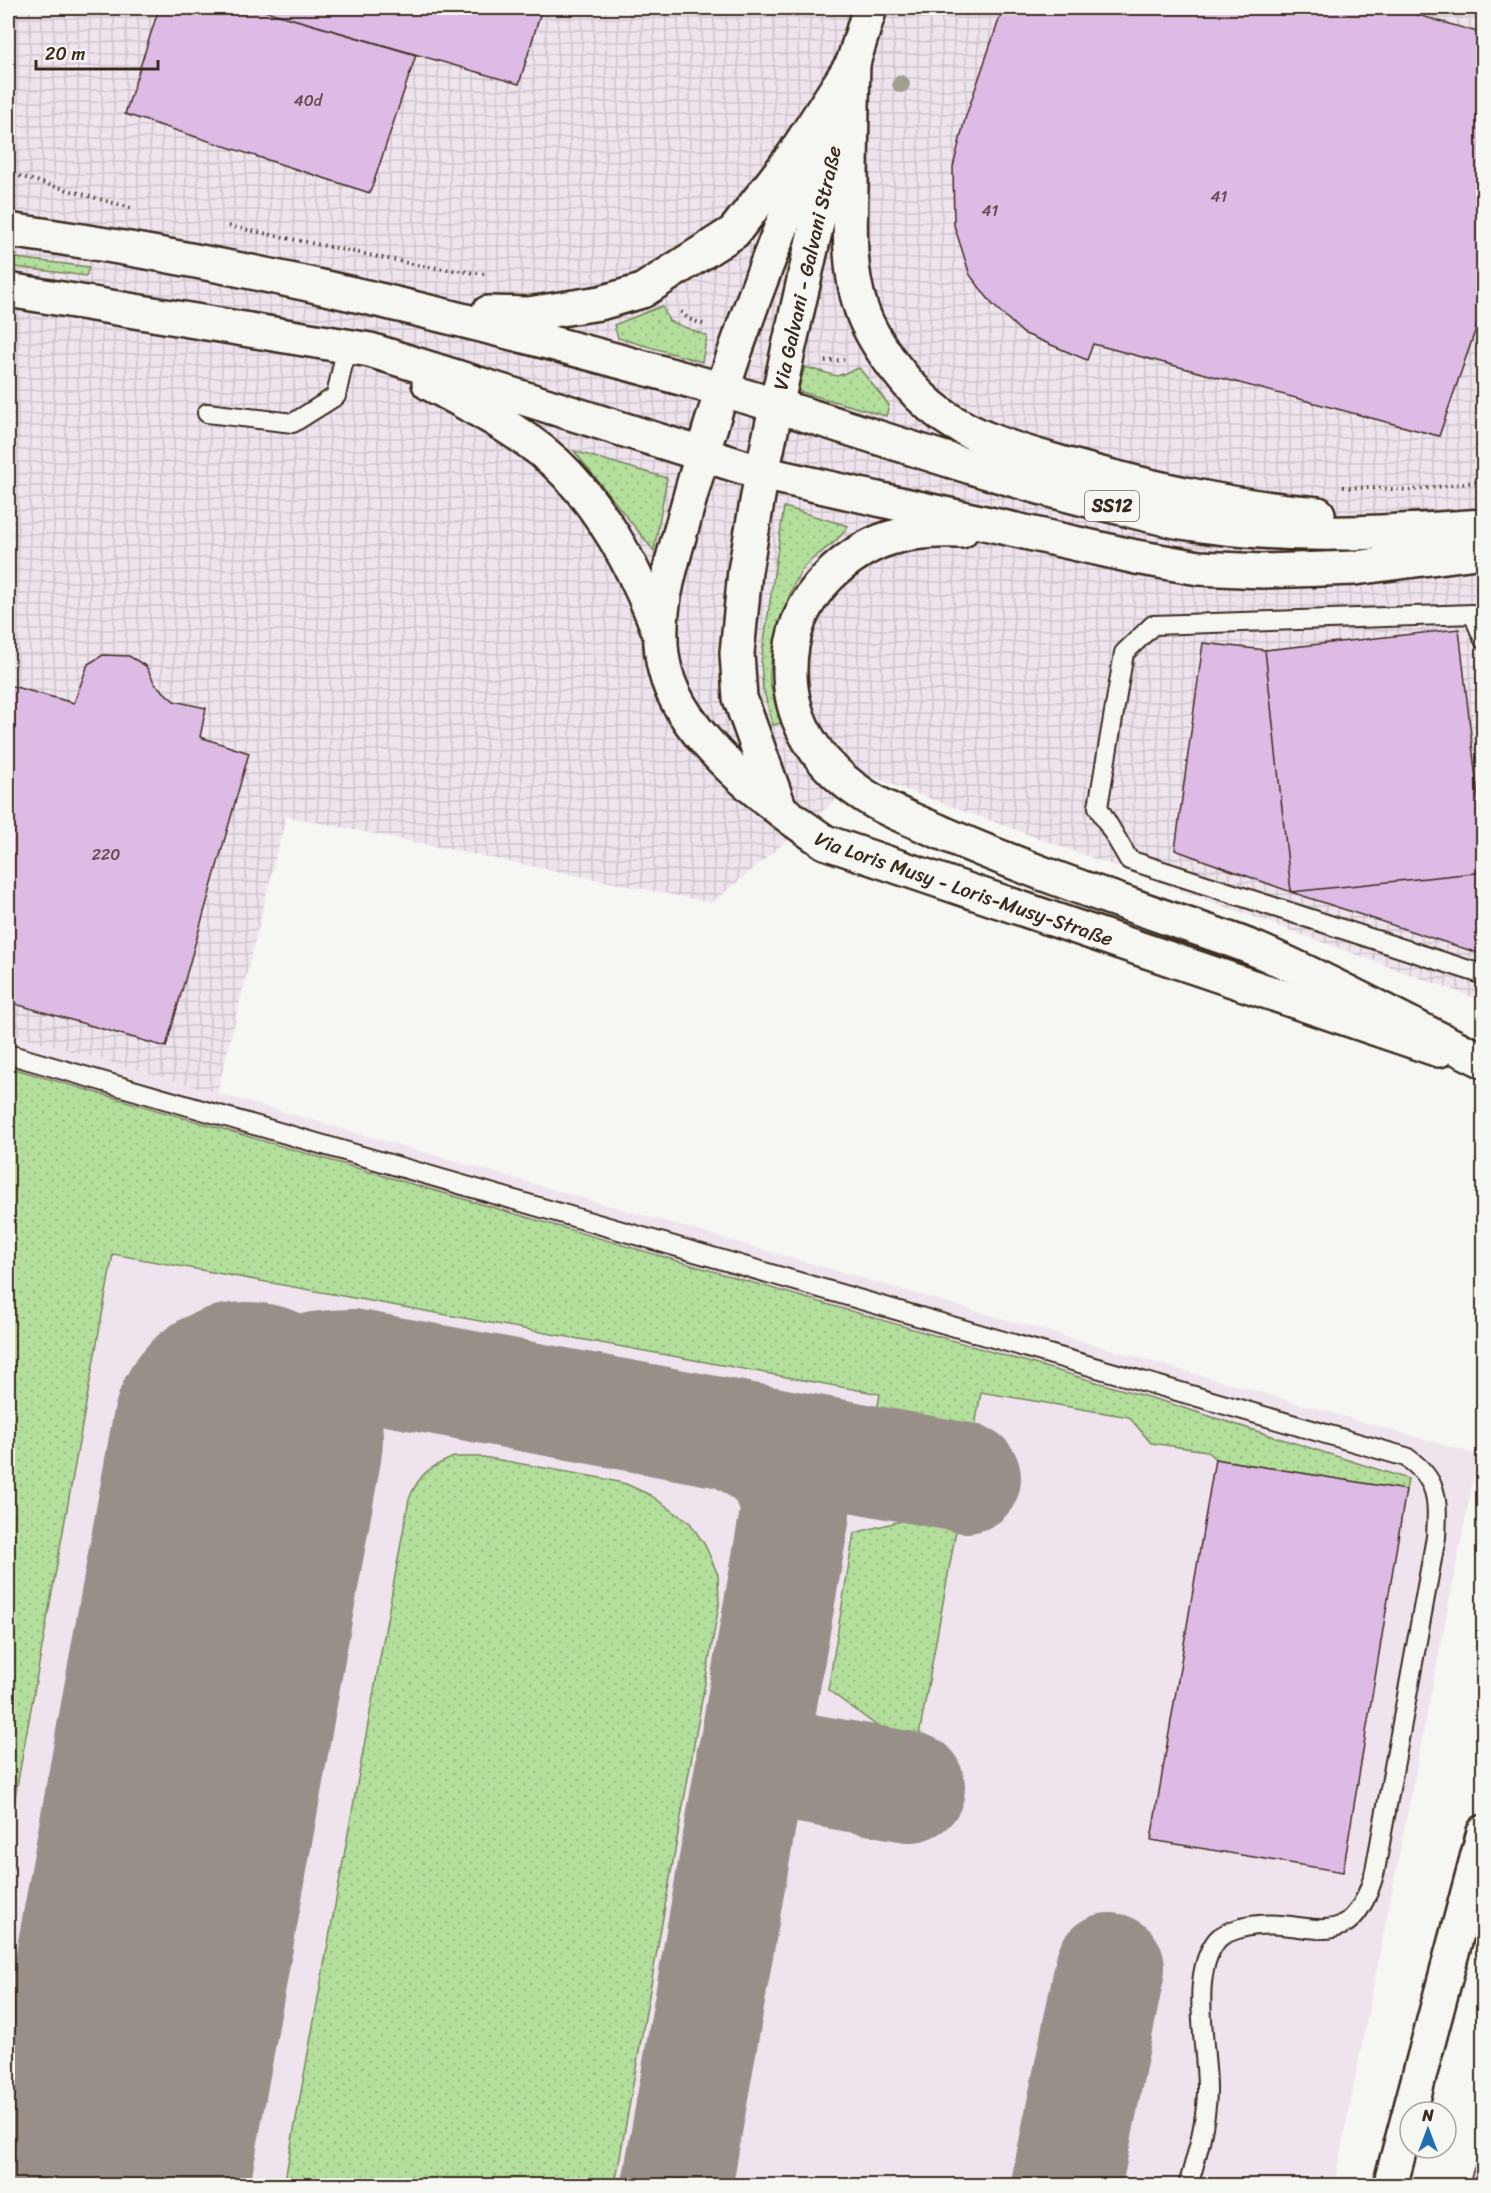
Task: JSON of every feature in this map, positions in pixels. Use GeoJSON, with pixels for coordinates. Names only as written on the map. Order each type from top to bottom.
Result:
{"type":"FeatureCollection","features":[{"type":"Feature","properties":{"kind":"main road"},"geometry":{"type":"LineString","coordinates":[[661,637],[664,596],[701,454],[749,398],[808,163],[853,63],[870,8]]}},
{"type":"Feature","properties":{"kind":"main road"},"geometry":{"type":"LineString","coordinates":[[433,311],[528,314],[600,303],[642,291],[734,232],[793,156],[853,63]]}},
{"type":"Feature","properties":{"kind":"main road"},"geometry":{"type":"LineString","coordinates":[[853,63],[850,237],[856,293],[868,325],[892,362],[907,382],[941,414],[960,426],[1027,453],[1130,482],[1292,512],[1472,527]]}},
{"type":"Feature","properties":{"kind":"main road","name":"Via Galvani - Galvani Straße"},"geometry":{"type":"LineString","coordinates":[[762,473],[749,398],[853,63]]}},
{"type":"Feature","properties":{"kind":"main road"},"geometry":{"type":"LineString","coordinates":[[8,230],[68,238],[231,269],[433,311],[749,398]]}},
{"type":"Feature","properties":{"kind":"main road"},"geometry":{"type":"LineString","coordinates":[[8,290],[358,348],[762,473],[1136,557]]}},
{"type":"Feature","properties":{"kind":"main road"},"geometry":{"type":"LineString","coordinates":[[358,348],[505,424],[566,473],[596,511],[629,566],[646,597],[661,637]]}},
{"type":"Feature","properties":{"kind":"main road","name":"SS12"},"geometry":{"type":"LineString","coordinates":[[749,398],[992,474],[1069,496],[1186,523],[1258,531],[1346,534],[1472,527]]}},
{"type":"Feature","properties":{"kind":"main road"},"geometry":{"type":"LineString","coordinates":[[762,473],[745,571],[737,654],[740,698],[782,813]]}},
{"type":"Feature","properties":{"kind":"main road"},"geometry":{"type":"LineString","coordinates":[[1484,550],[1355,568],[1262,571],[1199,568],[979,531],[923,529],[869,545],[855,553],[825,580],[800,615],[792,639],[790,660],[793,705],[800,727],[829,766],[862,794],[898,813],[1000,858],[1259,951],[1484,1063]]}},
{"type":"Feature","properties":{"kind":"main road","name":"Via Loris Musy - Loris-Musy-Straße"},"geometry":{"type":"LineString","coordinates":[[661,637],[665,670],[677,704],[722,759],[782,813],[825,842],[1484,1063]]}},
{"type":"Feature","properties":{"kind":"main road"},"geometry":{"type":"LineString","coordinates":[[1390,2186],[1484,1832]]}},
{"type":"Feature","properties":{"kind":"lane"},"geometry":{"type":"LineString","coordinates":[[207,413],[293,423],[336,396],[358,348]]}},
{"type":"Feature","properties":{"kind":"lane"},"geometry":{"type":"LineString","coordinates":[[1484,640],[1473,614],[1153,625],[1124,654],[1098,807],[1129,861],[1484,975]]}},
{"type":"Feature","properties":{"kind":"lane"},"geometry":{"type":"LineString","coordinates":[[8,1054],[1406,1457],[1422,1468],[1433,1484],[1438,1505],[1436,1537],[1375,1871],[1367,1900],[1354,1918],[1340,1926],[1323,1930],[1253,1924],[1235,1929],[1218,1938],[1208,1955],[1203,1977],[1202,2008],[1207,2091],[1204,2122],[1188,2186]]}},
{"type":"Feature","properties":{"kind":"path"},"geometry":{"type":"LineString","coordinates":[[8,173],[140,211]]}},
{"type":"Feature","properties":{"kind":"path"},"geometry":{"type":"LineString","coordinates":[[221,225],[290,237],[422,266],[492,275]]}},
{"type":"Feature","properties":{"kind":"path"},"geometry":{"type":"LineString","coordinates":[[1338,487],[1412,490],[1484,481]]}},
{"type":"Feature","properties":{"kind":"shaded area"},"geometry":{"type":"Polygon","coordinates":[[[8,8],[1483,8],[1483,1001],[866,775],[712,903],[286,816],[217,1093],[8,1033],[8,8]]]}},
{"type":"Feature","properties":{"kind":"shaded area"},"geometry":{"type":"Polygon","coordinates":[[[8,1033],[1478,1455],[1334,2185],[8,2185],[8,1033]]]}},
{"type":"Feature","properties":{"kind":"green space"},"geometry":{"type":"Polygon","coordinates":[[[8,257],[89,267],[86,276],[8,266],[8,257]]]}},
{"type":"Feature","properties":{"kind":"green space"},"geometry":{"type":"Polygon","coordinates":[[[662,306],[669,321],[707,336],[702,362],[618,338],[614,325],[662,306]]]}},
{"type":"Feature","properties":{"kind":"green space"},"geometry":{"type":"Polygon","coordinates":[[[805,367],[837,376],[859,368],[889,405],[886,416],[798,391],[805,367]]]}},
{"type":"Feature","properties":{"kind":"green space"},"geometry":{"type":"Polygon","coordinates":[[[574,451],[667,478],[654,551],[574,451]]]}},
{"type":"Feature","properties":{"kind":"green space"},"geometry":{"type":"Polygon","coordinates":[[[784,507],[848,526],[833,543],[804,567],[792,589],[776,640],[770,671],[771,687],[781,723],[773,725],[763,688],[761,662],[784,507]]]}},
{"type":"Feature","properties":{"kind":"green space"},"geometry":{"type":"Polygon","coordinates":[[[8,1067],[1165,1402],[1408,1479],[1406,1490],[1215,1459],[1207,1451],[1151,1443],[1129,1417],[981,1392],[975,1427],[877,1410],[880,1394],[113,1254],[8,1836],[8,1067]]]}},
{"type":"Feature","properties":{"kind":"green space"},"geometry":{"type":"Polygon","coordinates":[[[454,1457],[483,1457],[626,1484],[650,1495],[690,1523],[705,1545],[718,1575],[719,1605],[615,2185],[284,2185],[409,1499],[426,1472],[454,1457]]]}},
{"type":"Feature","properties":{"kind":"green space"},"geometry":{"type":"Polygon","coordinates":[[[928,1514],[958,1519],[919,1736],[884,1731],[828,1690],[854,1533],[928,1514]]]}},
{"type":"Feature","properties":{"kind":"building"},"geometry":{"type":"Polygon","coordinates":[[[159,8],[255,8],[416,55],[370,193],[125,114],[159,8]]]}},
{"type":"Feature","properties":{"kind":"building"},"geometry":{"type":"Polygon","coordinates":[[[255,8],[542,8],[519,84],[255,8]]]}},
{"type":"Feature","properties":{"kind":"building"},"geometry":{"type":"Polygon","coordinates":[[[1003,8],[1394,8],[1484,34],[1484,305],[1439,436],[1093,344],[1087,360],[1023,333],[993,305],[970,275],[954,225],[953,167],[965,119],[1003,8]]]}},
{"type":"Feature","properties":{"kind":"building"},"geometry":{"type":"Polygon","coordinates":[[[1459,629],[1484,850],[1484,872],[1291,892],[1265,650],[1459,629]]]}},
{"type":"Feature","properties":{"kind":"building"},"geometry":{"type":"Polygon","coordinates":[[[1203,643],[1265,650],[1291,892],[1175,850],[1203,643]]]}},
{"type":"Feature","properties":{"kind":"building"},"geometry":{"type":"Polygon","coordinates":[[[103,655],[129,656],[146,666],[155,684],[174,701],[206,708],[200,737],[249,753],[166,1047],[8,1002],[8,685],[74,703],[88,664],[103,655]]]}},
{"type":"Feature","properties":{"kind":"building"},"geometry":{"type":"Polygon","coordinates":[[[1484,872],[1484,955],[1291,892],[1484,872]]]}},
{"type":"Feature","properties":{"kind":"building"},"geometry":{"type":"Polygon","coordinates":[[[1215,1459],[1406,1490],[1343,1872],[1151,1840],[1215,1459]]]}},
{"type":"Feature","properties":{"kind":"building"},"geometry":{"type":"Polygon","coordinates":[[[1484,2140],[1484,2186],[1474,2186],[1471,2177],[1484,2140]]]}},
{"type":"Feature","properties":{"kind":"taxiway"},"geometry":{"type":"LineString","coordinates":[[247,1438],[256,1406],[273,1385],[285,1377],[311,1368],[352,1364],[734,1435],[768,1457],[784,1476],[790,1487],[795,1514],[677,2186]]}},
{"type":"Feature","properties":{"kind":"taxiway"},"geometry":{"type":"LineString","coordinates":[[734,1435],[966,1478]]}},
{"type":"Feature","properties":{"kind":"taxiway"},"geometry":{"type":"LineString","coordinates":[[751,1759],[910,1787]]}},
{"type":"Feature","properties":{"kind":"taxiway"},"geometry":{"type":"LineString","coordinates":[[1066,2186],[1110,1968]]}},
{"type":"Feature","properties":{"kind":"runway"},"geometry":{"type":"LineString","coordinates":[[112,2186],[247,1438]]}}]}
